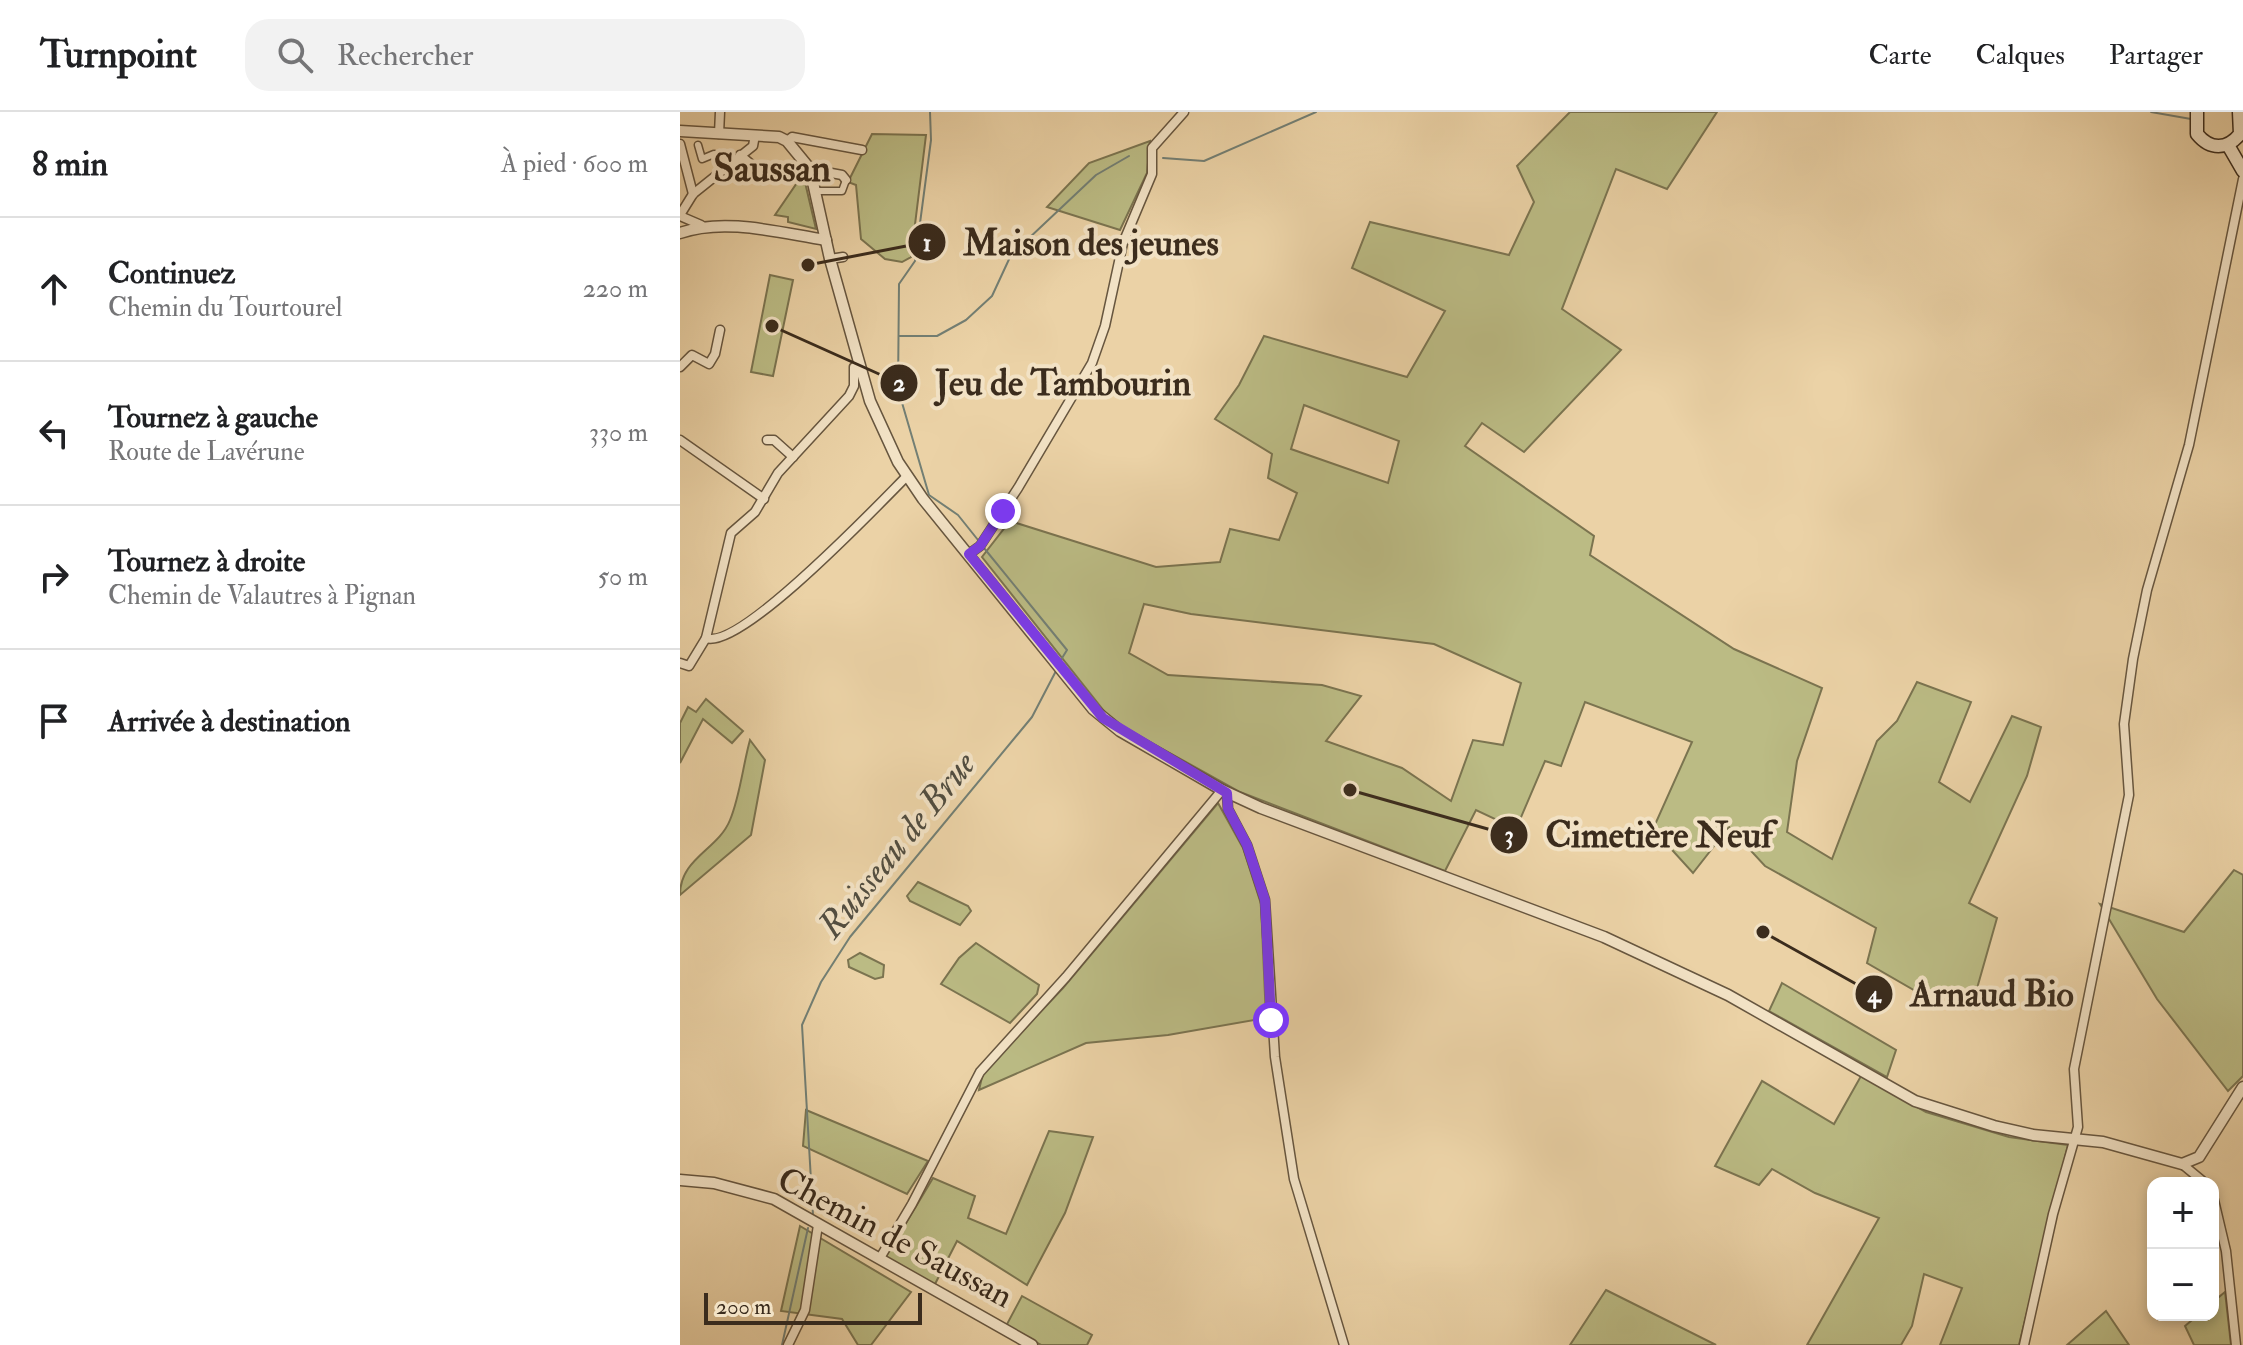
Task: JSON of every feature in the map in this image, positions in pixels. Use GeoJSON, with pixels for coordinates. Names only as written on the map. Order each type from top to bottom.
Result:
{"type":"FeatureCollection","features":[{"type":"Feature","properties":{"kind":"main road"},"geometry":{"type":"LineString","coordinates":[[2197,112],[2194,126],[2203,141],[2215,147],[2231,143],[2242,126],[2239,112]]}},
{"type":"Feature","properties":{"kind":"main road"},"geometry":{"type":"LineString","coordinates":[[2231,143],[2243,160]]}},
{"type":"Feature","properties":{"kind":"main road"},"geometry":{"type":"LineString","coordinates":[[2231,143],[2243,171]]}},
{"type":"Feature","properties":{"kind":"street"},"geometry":{"type":"LineString","coordinates":[[719,134],[720,112]]}},
{"type":"Feature","properties":{"kind":"street"},"geometry":{"type":"LineString","coordinates":[[969,554],[980,546],[1018,488],[1092,363],[1105,326],[1123,243],[1152,174],[1152,148],[1184,112]]}},
{"type":"Feature","properties":{"kind":"street"},"geometry":{"type":"LineString","coordinates":[[680,131],[698,138],[719,134],[779,137],[787,141],[810,169],[830,259],[870,401],[907,476],[1093,709],[1113,726],[1224,792],[1604,937],[1728,995],[1915,1101],[1994,1126],[2103,1142],[2182,1164],[2198,1177]]}},
{"type":"Feature","properties":{"kind":"street"},"geometry":{"type":"LineString","coordinates":[[755,135],[753,146],[693,194],[680,215],[701,225],[770,230],[826,240]]}},
{"type":"Feature","properties":{"kind":"street"},"geometry":{"type":"LineString","coordinates":[[787,141],[792,137],[805,137],[862,150]]}},
{"type":"Feature","properties":{"kind":"street"},"geometry":{"type":"LineString","coordinates":[[698,138],[702,159],[714,154],[726,166]]}},
{"type":"Feature","properties":{"kind":"street"},"geometry":{"type":"LineString","coordinates":[[680,144],[693,194]]}},
{"type":"Feature","properties":{"kind":"street"},"geometry":{"type":"LineString","coordinates":[[740,155],[764,175]]}},
{"type":"Feature","properties":{"kind":"street"},"geometry":{"type":"LineString","coordinates":[[810,169],[842,175],[846,180],[842,191],[816,191]]}},
{"type":"Feature","properties":{"kind":"street"},"geometry":{"type":"LineString","coordinates":[[2024,1345],[2078,1127],[2076,1055],[2129,795],[2124,724],[2133,659],[2147,590],[2189,445],[2243,179]]}},
{"type":"Feature","properties":{"kind":"street"},"geometry":{"type":"LineString","coordinates":[[680,233],[701,225]]}},
{"type":"Feature","properties":{"kind":"street"},"geometry":{"type":"LineString","coordinates":[[830,259],[843,257]]}},
{"type":"Feature","properties":{"kind":"street"},"geometry":{"type":"LineString","coordinates":[[680,367],[692,355],[709,364],[715,354],[720,330]]}},
{"type":"Feature","properties":{"kind":"street"},"geometry":{"type":"LineString","coordinates":[[685,665],[706,638],[731,533],[764,499],[778,473],[849,396],[854,386],[854,367],[860,364]]}},
{"type":"Feature","properties":{"kind":"street"},"geometry":{"type":"LineString","coordinates":[[680,440],[764,499]]}},
{"type":"Feature","properties":{"kind":"street"},"geometry":{"type":"LineString","coordinates":[[767,440],[774,440],[793,457]]}},
{"type":"Feature","properties":{"kind":"street"},"geometry":{"type":"LineString","coordinates":[[706,638],[723,639],[789,591],[907,476]]}},
{"type":"Feature","properties":{"kind":"street"},"geometry":{"type":"LineString","coordinates":[[880,1258],[912,1204],[980,1072],[1066,977],[1224,792]]}},
{"type":"Feature","properties":{"kind":"street"},"geometry":{"type":"LineString","coordinates":[[1224,792],[1228,809],[1247,845],[1265,900],[1275,1057],[1294,1179],[1344,1345]]}},
{"type":"Feature","properties":{"kind":"street"},"geometry":{"type":"LineString","coordinates":[[2182,1164],[2199,1157],[2243,1087]]}},
{"type":"Feature","properties":{"kind":"street","name":"Chemin de Saussan"},"geometry":{"type":"LineString","coordinates":[[680,1180],[747,1190],[774,1199],[1032,1345]]}},
{"type":"Feature","properties":{"kind":"street"},"geometry":{"type":"LineString","coordinates":[[2219,1221],[2226,1251],[2236,1345]]}},
{"type":"Feature","properties":{"kind":"street"},"geometry":{"type":"LineString","coordinates":[[788,1345],[805,1310],[818,1225]]}},
{"type":"Feature","properties":{"kind":"green space"},"geometry":{"type":"Polygon","coordinates":[[[1570,112],[1717,112],[1667,189],[1616,169],[1562,309],[1621,350],[1524,452],[1482,423],[1465,446],[1594,536],[1590,555],[1734,649],[1822,688],[1797,761],[1787,832],[1832,859],[1877,741],[1897,721],[1917,682],[1971,702],[1939,782],[1970,802],[2012,716],[2041,727],[2027,776],[1969,903],[1997,918],[1974,999],[1919,993],[1867,963],[1876,928],[1765,866],[1729,827],[1693,873],[1653,829],[1692,742],[1585,702],[1561,766],[1545,761],[1516,829],[1476,810],[1445,871],[1240,792],[1112,721],[982,557],[1010,521],[1156,567],[1220,562],[1230,529],[1279,540],[1297,493],[1268,478],[1272,454],[1215,419],[1239,385],[1264,336],[1407,377],[1445,311],[1352,268],[1370,222],[1509,255],[1534,202],[1517,166],[1570,112]],[[1304,405],[1291,449],[1388,483],[1399,441],[1304,405]],[[1144,604],[1129,653],[1168,675],[1322,685],[1361,696],[1326,741],[1402,768],[1451,801],[1473,740],[1503,745],[1521,683],[1434,644],[1191,614],[1144,604]]]}},
{"type":"Feature","properties":{"kind":"green space"},"geometry":{"type":"Polygon","coordinates":[[[872,134],[926,135],[911,257],[902,262],[885,259],[861,239],[856,185],[848,182],[872,134]]]}},
{"type":"Feature","properties":{"kind":"green space"},"geometry":{"type":"Polygon","coordinates":[[[1150,141],[1147,173],[1120,230],[1047,207],[1089,163],[1150,141]]]}},
{"type":"Feature","properties":{"kind":"green space"},"geometry":{"type":"Polygon","coordinates":[[[801,177],[804,178],[816,229],[788,222],[788,217],[775,215],[801,177]]]}},
{"type":"Feature","properties":{"kind":"green space"},"geometry":{"type":"Polygon","coordinates":[[[770,275],[793,280],[773,376],[751,372],[770,275]]]}},
{"type":"Feature","properties":{"kind":"green space"},"geometry":{"type":"Polygon","coordinates":[[[706,699],[743,731],[732,743],[703,719],[680,763],[680,723],[688,707],[696,712],[706,699]]]}},
{"type":"Feature","properties":{"kind":"green space"},"geometry":{"type":"Polygon","coordinates":[[[750,740],[765,760],[751,835],[680,895],[686,872],[730,820],[750,740]]]}},
{"type":"Feature","properties":{"kind":"green space"},"geometry":{"type":"Polygon","coordinates":[[[1218,803],[1243,848],[1261,904],[1266,1018],[1168,1035],[1086,1043],[979,1090],[983,1073],[1063,988],[1218,803]]]}},
{"type":"Feature","properties":{"kind":"green space"},"geometry":{"type":"Polygon","coordinates":[[[2234,870],[2243,875],[2243,1076],[2228,1091],[2157,999],[2100,904],[2184,932],[2234,870]]]}},
{"type":"Feature","properties":{"kind":"green space"},"geometry":{"type":"Polygon","coordinates":[[[918,882],[968,906],[971,911],[960,925],[910,901],[907,896],[918,882]]]}},
{"type":"Feature","properties":{"kind":"green space"},"geometry":{"type":"Polygon","coordinates":[[[976,943],[1039,985],[1037,994],[1010,1023],[941,984],[959,958],[976,943]]]}},
{"type":"Feature","properties":{"kind":"green space"},"geometry":{"type":"Polygon","coordinates":[[[860,953],[884,965],[883,977],[875,979],[849,967],[848,960],[860,953]]]}},
{"type":"Feature","properties":{"kind":"green space"},"geometry":{"type":"Polygon","coordinates":[[[1782,983],[1896,1050],[1887,1077],[1769,1011],[1782,983]]]}},
{"type":"Feature","properties":{"kind":"green space"},"geometry":{"type":"Polygon","coordinates":[[[1861,1076],[1926,1112],[2009,1137],[2068,1145],[2019,1345],[1940,1345],[1962,1288],[1924,1274],[1912,1326],[1901,1345],[1807,1345],[1879,1218],[1815,1193],[1772,1169],[1759,1185],[1715,1166],[1762,1081],[1834,1124],[1861,1076]]]}},
{"type":"Feature","properties":{"kind":"green space"},"geometry":{"type":"Polygon","coordinates":[[[806,1110],[928,1161],[907,1194],[803,1146],[806,1110]]]}},
{"type":"Feature","properties":{"kind":"green space"},"geometry":{"type":"Polygon","coordinates":[[[1049,1131],[1093,1137],[1065,1213],[1027,1285],[957,1241],[934,1286],[885,1258],[933,1178],[975,1196],[968,1218],[1006,1234],[1049,1131]]]}},
{"type":"Feature","properties":{"kind":"green space"},"geometry":{"type":"Polygon","coordinates":[[[800,1226],[911,1292],[871,1345],[858,1345],[842,1319],[781,1311],[800,1226]]]}},
{"type":"Feature","properties":{"kind":"green space"},"geometry":{"type":"Polygon","coordinates":[[[1606,1290],[1716,1345],[1570,1345],[1606,1290]]]}},
{"type":"Feature","properties":{"kind":"green space"},"geometry":{"type":"Polygon","coordinates":[[[2225,1292],[2231,1345],[2194,1345],[2185,1326],[2191,1321],[2219,1321],[2219,1297],[2225,1292]]]}},
{"type":"Feature","properties":{"kind":"green space"},"geometry":{"type":"Polygon","coordinates":[[[1022,1296],[1092,1335],[1087,1345],[1041,1345],[1006,1326],[1022,1296]]]}},
{"type":"Feature","properties":{"kind":"green space"},"geometry":{"type":"Polygon","coordinates":[[[2106,1311],[2129,1345],[2067,1345],[2106,1311]]]}},
{"type":"Feature","properties":{"kind":"waterway","name":"Ruisseau de Brue"},"geometry":{"type":"LineString","coordinates":[[930,112],[931,140],[915,261],[899,284],[898,389],[929,495],[958,515],[978,540]]}},
{"type":"Feature","properties":{"kind":"waterway"},"geometry":{"type":"LineString","coordinates":[[1163,158],[1204,161],[1316,112]]}},
{"type":"Feature","properties":{"kind":"waterway"},"geometry":{"type":"LineString","coordinates":[[2151,112],[2191,119]]}},
{"type":"Feature","properties":{"kind":"waterway"},"geometry":{"type":"LineString","coordinates":[[899,336],[937,336],[966,320],[992,296],[1011,255],[1096,175],[1129,156]]}},
{"type":"Feature","properties":{"kind":"waterway","name":"Ruisseau de Brue"},"geometry":{"type":"LineString","coordinates":[[984,548],[1067,650],[1059,663]]}},
{"type":"Feature","properties":{"kind":"waterway","name":"Ruisseau de Brue"},"geometry":{"type":"LineString","coordinates":[[813,1215],[802,1025],[821,982],[850,937],[1032,717],[1057,669]]}},
{"type":"Feature","properties":{"kind":"waterway","name":"Ruisseau de Brue"},"geometry":{"type":"LineString","coordinates":[[782,1345],[808,1228]]}},
{"type":"Feature","properties":{"kind":"place","name":"Maison des jeunes"},"geometry":{"type":"Point","coordinates":[808,265]}},
{"type":"Feature","properties":{"kind":"place","name":"Jeu de Tambourin"},"geometry":{"type":"Point","coordinates":[772,326]}},
{"type":"Feature","properties":{"kind":"place","name":"Cimetière Neuf"},"geometry":{"type":"Point","coordinates":[1350,790]}},
{"type":"Feature","properties":{"kind":"place","name":"Arnaud Bio"},"geometry":{"type":"Point","coordinates":[1763,932]}},
{"type":"Feature","properties":{"kind":"district","name":"Saussan"},"geometry":{"type":"Point","coordinates":[772,169]}},
{"type":"Feature","properties":{"kind":"route"},"geometry":{"type":"LineString","coordinates":[[1003,511],[980,546],[969,554],[1093,709],[1120,731],[1227,793],[1228,809],[1247,845],[1265,900],[1271,1020]]}}]}
